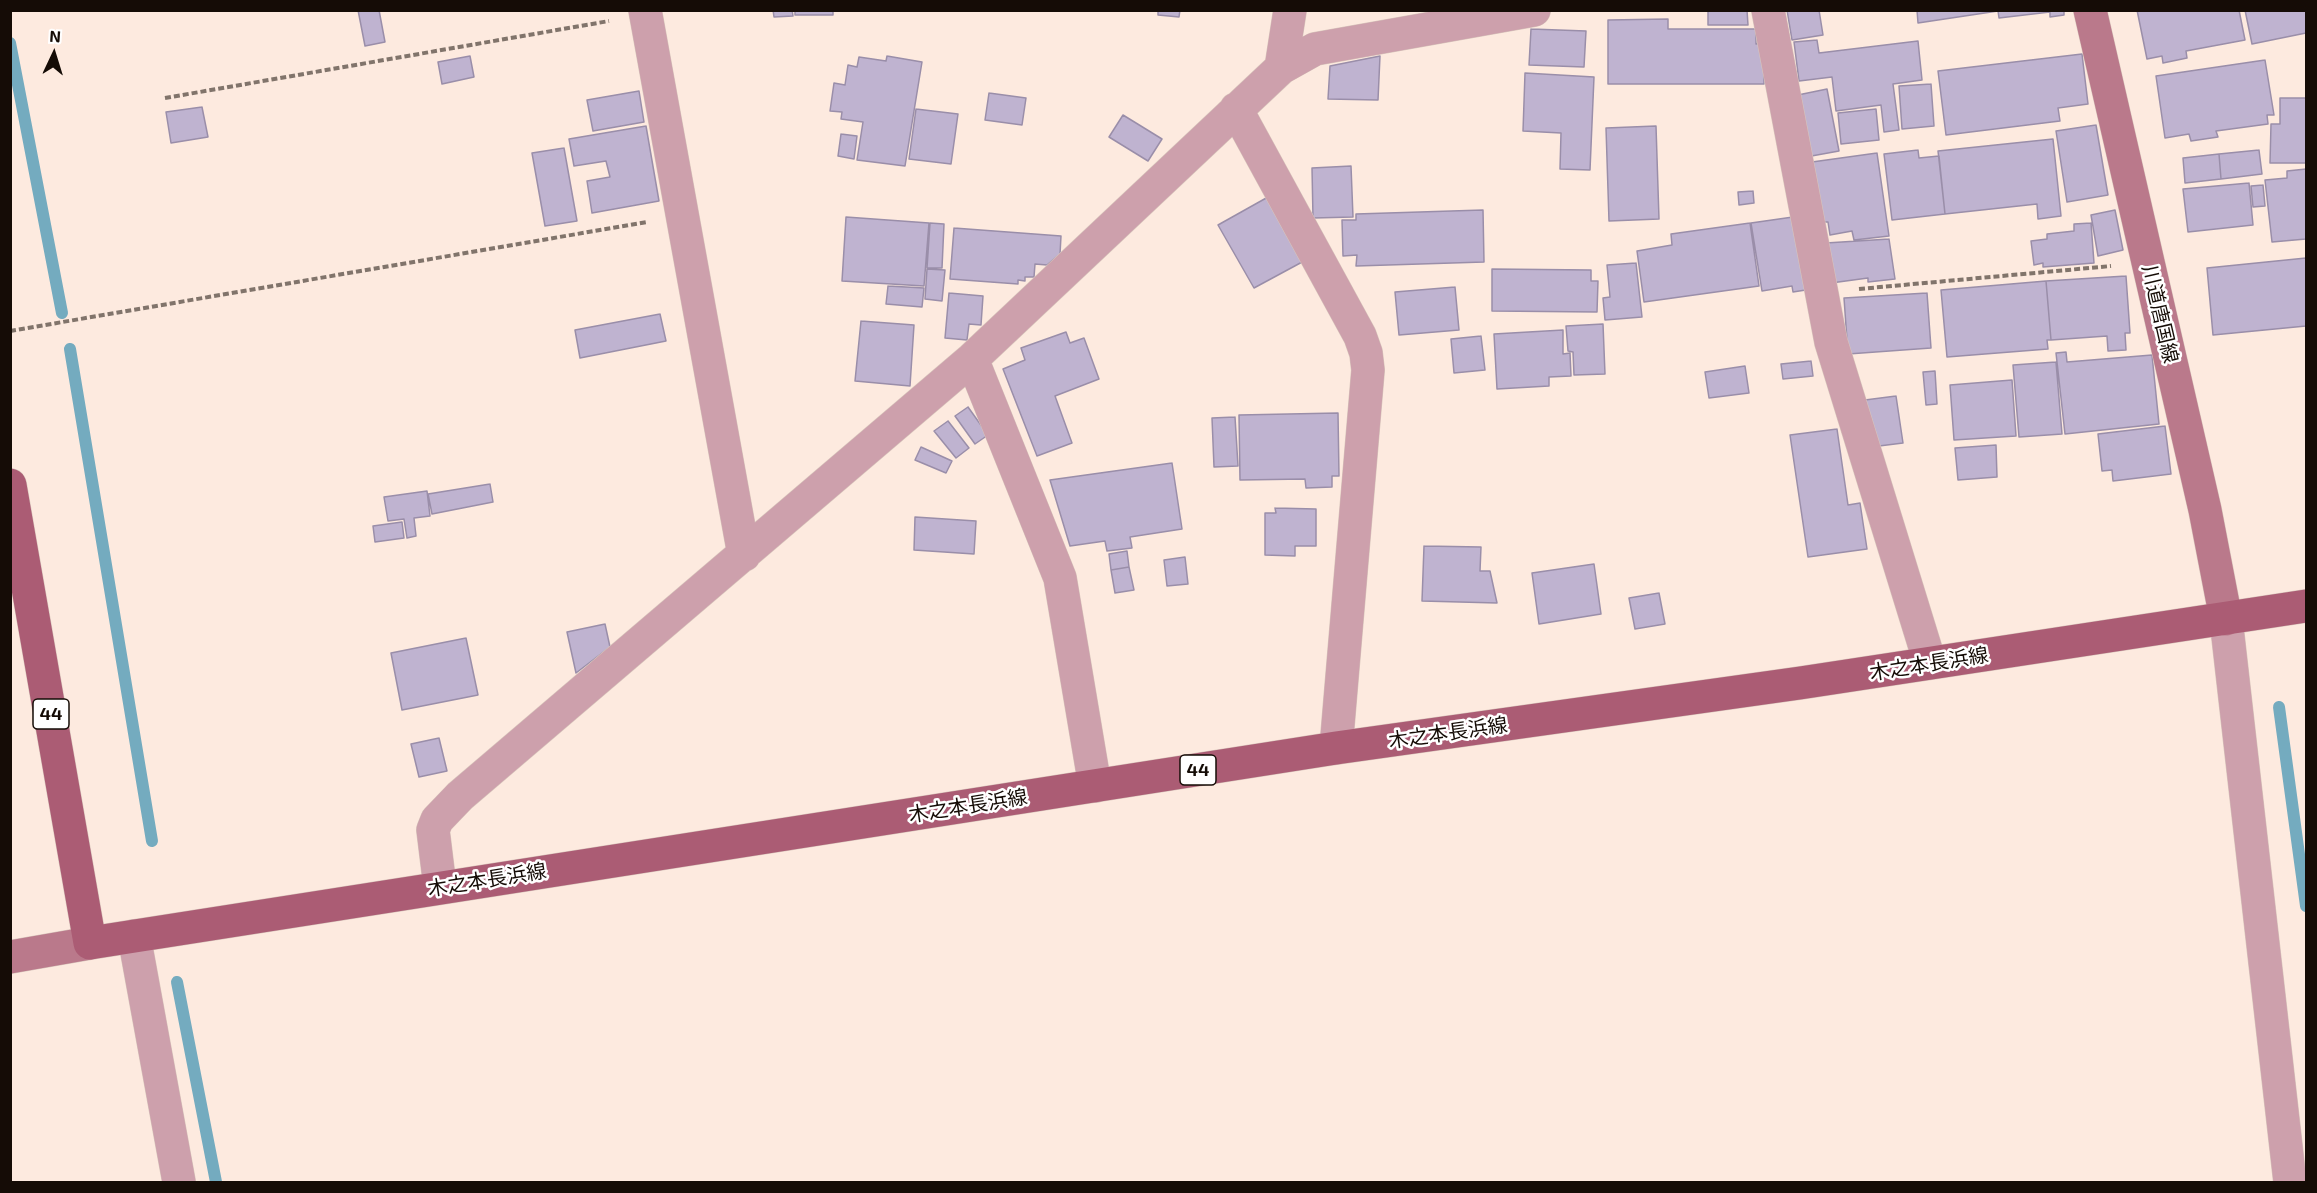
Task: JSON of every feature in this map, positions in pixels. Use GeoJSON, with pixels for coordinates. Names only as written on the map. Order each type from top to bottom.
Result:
{"type":"FeatureCollection","features":[{"type":"Feature","properties":{"kind":"main road","name":"川道唐国線"},"geometry":{"type":"LineString","coordinates":[[2090,10],[2205,510],[2226,619]]}},
{"type":"Feature","properties":{"kind":"main road","name":"44"},"geometry":{"type":"LineString","coordinates":[[10,485],[90,943]]}},
{"type":"Feature","properties":{"kind":"main road","name":"木之本長浜線"},"geometry":{"type":"LineString","coordinates":[[90,943],[1336,748],[1930,663],[2307,606]]}},
{"type":"Feature","properties":{"kind":"main road"},"geometry":{"type":"LineString","coordinates":[[10,957],[90,943]]}},
{"type":"Feature","properties":{"kind":"street"},"geometry":{"type":"LineString","coordinates":[[1281,68],[1290,10]]}},
{"type":"Feature","properties":{"kind":"street"},"geometry":{"type":"LineString","coordinates":[[440,887],[433,830],[437,820],[460,796],[972,359],[1281,68],[1315,49],[1534,10]]}},
{"type":"Feature","properties":{"kind":"street"},"geometry":{"type":"LineString","coordinates":[[1768,10],[1831,342],[1930,663]]}},
{"type":"Feature","properties":{"kind":"street"},"geometry":{"type":"LineString","coordinates":[[645,12],[744,555]]}},
{"type":"Feature","properties":{"kind":"street"},"geometry":{"type":"LineString","coordinates":[[1236,109],[1360,336],[1366,353],[1368,370],[1336,748]]}},
{"type":"Feature","properties":{"kind":"street"},"geometry":{"type":"LineString","coordinates":[[972,359],[1060,578],[1095,786]]}},
{"type":"Feature","properties":{"kind":"street"},"geometry":{"type":"LineString","coordinates":[[2226,619],[2290,1182]]}},
{"type":"Feature","properties":{"kind":"street"},"geometry":{"type":"LineString","coordinates":[[134,936],[179,1182]]}},
{"type":"Feature","properties":{"kind":"path"},"geometry":{"type":"LineString","coordinates":[[165,98],[645,12]]}},
{"type":"Feature","properties":{"kind":"path"},"geometry":{"type":"LineString","coordinates":[[10,331],[683,216]]}},
{"type":"Feature","properties":{"kind":"path"},"geometry":{"type":"LineString","coordinates":[[1821,293],[2148,262]]}},
{"type":"Feature","properties":{"kind":"building"},"geometry":{"type":"Polygon","coordinates":[[[358,10],[379,10],[385,42],[365,46],[358,10]]]}},
{"type":"Feature","properties":{"kind":"building"},"geometry":{"type":"Polygon","coordinates":[[[773,10],[792,10],[793,16],[774,17],[773,10]]]}},
{"type":"Feature","properties":{"kind":"building"},"geometry":{"type":"Polygon","coordinates":[[[795,10],[833,10],[833,15],[795,15],[795,10]]]}},
{"type":"Feature","properties":{"kind":"building"},"geometry":{"type":"Polygon","coordinates":[[[1158,10],[1180,10],[1179,17],[1158,15],[1158,10]]]}},
{"type":"Feature","properties":{"kind":"building"},"geometry":{"type":"Polygon","coordinates":[[[1708,10],[1747,10],[1748,25],[1708,25],[1708,10]]]}},
{"type":"Feature","properties":{"kind":"building"},"geometry":{"type":"Polygon","coordinates":[[[1787,10],[1819,10],[1823,35],[1792,40],[1787,10]]]}},
{"type":"Feature","properties":{"kind":"building"},"geometry":{"type":"Polygon","coordinates":[[[1917,10],[2064,10],[2064,15],[2050,17],[2050,12],[1999,18],[1998,11],[1918,23],[1917,10]]]}},
{"type":"Feature","properties":{"kind":"building"},"geometry":{"type":"Polygon","coordinates":[[[2137,10],[2239,10],[2245,40],[2186,51],[2187,58],[2163,63],[2162,56],[2147,59],[2137,10]]]}},
{"type":"Feature","properties":{"kind":"building"},"geometry":{"type":"Polygon","coordinates":[[[2245,10],[2306,10],[2306,33],[2252,44],[2245,10]]]}},
{"type":"Feature","properties":{"kind":"building"},"geometry":{"type":"Polygon","coordinates":[[[1668,19],[1668,29],[1756,29],[1756,44],[1764,43],[1764,84],[1608,84],[1608,20],[1668,19]]]}},
{"type":"Feature","properties":{"kind":"building"},"geometry":{"type":"Polygon","coordinates":[[[1531,29],[1586,31],[1584,67],[1529,65],[1531,29]]]}},
{"type":"Feature","properties":{"kind":"building"},"geometry":{"type":"Polygon","coordinates":[[[1817,40],[1819,53],[1918,41],[1922,80],[1893,84],[1899,130],[1884,132],[1881,105],[1836,111],[1832,77],[1799,81],[1794,42],[1817,40]]]}},
{"type":"Feature","properties":{"kind":"building"},"geometry":{"type":"Polygon","coordinates":[[[2082,54],[2088,104],[2058,108],[2060,121],[1946,135],[1938,71],[2082,54]]]}},
{"type":"Feature","properties":{"kind":"building"},"geometry":{"type":"Polygon","coordinates":[[[470,56],[474,77],[442,84],[438,62],[470,56]]]}},
{"type":"Feature","properties":{"kind":"building"},"geometry":{"type":"Polygon","coordinates":[[[887,56],[922,62],[905,166],[857,160],[863,122],[841,119],[842,112],[830,111],[834,83],[845,85],[848,65],[857,67],[859,57],[886,61],[887,56]]]}},
{"type":"Feature","properties":{"kind":"building"},"geometry":{"type":"Polygon","coordinates":[[[1380,56],[1378,100],[1328,99],[1330,66],[1380,56]]]}},
{"type":"Feature","properties":{"kind":"building"},"geometry":{"type":"Polygon","coordinates":[[[2265,60],[2274,115],[2267,115],[2268,124],[2216,131],[2218,137],[2191,141],[2189,134],[2165,138],[2156,76],[2265,60]]]}},
{"type":"Feature","properties":{"kind":"building"},"geometry":{"type":"Polygon","coordinates":[[[1525,73],[1594,77],[1590,170],[1560,169],[1561,133],[1523,131],[1525,73]]]}},
{"type":"Feature","properties":{"kind":"building"},"geometry":{"type":"Polygon","coordinates":[[[1931,84],[1934,126],[1902,129],[1899,86],[1931,84]]]}},
{"type":"Feature","properties":{"kind":"building"},"geometry":{"type":"Polygon","coordinates":[[[1827,89],[1839,151],[1806,157],[1793,96],[1827,89]]]}},
{"type":"Feature","properties":{"kind":"building"},"geometry":{"type":"Polygon","coordinates":[[[639,91],[644,122],[593,131],[587,100],[639,91]]]}},
{"type":"Feature","properties":{"kind":"building"},"geometry":{"type":"Polygon","coordinates":[[[989,93],[1026,98],[1022,125],[985,120],[989,93]]]}},
{"type":"Feature","properties":{"kind":"building"},"geometry":{"type":"Polygon","coordinates":[[[2280,98],[2306,98],[2306,163],[2270,163],[2271,124],[2280,124],[2280,98]]]}},
{"type":"Feature","properties":{"kind":"building"},"geometry":{"type":"Polygon","coordinates":[[[202,107],[208,137],[171,143],[166,112],[202,107]]]}},
{"type":"Feature","properties":{"kind":"building"},"geometry":{"type":"Polygon","coordinates":[[[916,109],[958,114],[951,164],[909,159],[916,109]]]}},
{"type":"Feature","properties":{"kind":"building"},"geometry":{"type":"Polygon","coordinates":[[[1876,109],[1879,140],[1841,144],[1838,113],[1876,109]]]}},
{"type":"Feature","properties":{"kind":"building"},"geometry":{"type":"Polygon","coordinates":[[[1123,115],[1162,139],[1148,161],[1109,137],[1123,115]]]}},
{"type":"Feature","properties":{"kind":"building"},"geometry":{"type":"Polygon","coordinates":[[[2096,125],[2108,195],[2067,202],[2056,131],[2096,125]]]}},
{"type":"Feature","properties":{"kind":"building"},"geometry":{"type":"Polygon","coordinates":[[[646,126],[659,201],[592,213],[587,181],[610,177],[606,161],[574,166],[569,139],[646,126]]]}},
{"type":"Feature","properties":{"kind":"building"},"geometry":{"type":"Polygon","coordinates":[[[1656,126],[1659,219],[1609,221],[1606,128],[1656,126]]]}},
{"type":"Feature","properties":{"kind":"building"},"geometry":{"type":"Polygon","coordinates":[[[841,134],[857,136],[854,159],[838,156],[841,134]]]}},
{"type":"Feature","properties":{"kind":"building"},"geometry":{"type":"Polygon","coordinates":[[[2053,139],[2061,216],[2038,219],[2037,204],[1945,214],[1938,151],[2053,139]]]}},
{"type":"Feature","properties":{"kind":"building"},"geometry":{"type":"Polygon","coordinates":[[[564,148],[577,221],[545,226],[532,153],[564,148]]]}},
{"type":"Feature","properties":{"kind":"building"},"geometry":{"type":"Polygon","coordinates":[[[1918,150],[1919,158],[1939,156],[1945,214],[1892,220],[1884,154],[1918,150]]]}},
{"type":"Feature","properties":{"kind":"building"},"geometry":{"type":"Polygon","coordinates":[[[2259,150],[2262,174],[2221,179],[2219,154],[2259,150]]]}},
{"type":"Feature","properties":{"kind":"building"},"geometry":{"type":"Polygon","coordinates":[[[1877,153],[1889,236],[1854,240],[1852,231],[1830,235],[1828,222],[1821,222],[1812,162],[1877,153]]]}},
{"type":"Feature","properties":{"kind":"building"},"geometry":{"type":"Polygon","coordinates":[[[2219,154],[2221,179],[2185,183],[2183,158],[2219,154]]]}},
{"type":"Feature","properties":{"kind":"building"},"geometry":{"type":"Polygon","coordinates":[[[1351,166],[1353,217],[1313,218],[1312,168],[1351,166]]]}},
{"type":"Feature","properties":{"kind":"building"},"geometry":{"type":"Polygon","coordinates":[[[2306,169],[2306,239],[2272,242],[2265,180],[2287,178],[2287,171],[2306,169]]]}},
{"type":"Feature","properties":{"kind":"building"},"geometry":{"type":"Polygon","coordinates":[[[2249,183],[2253,225],[2188,232],[2183,189],[2249,183]]]}},
{"type":"Feature","properties":{"kind":"building"},"geometry":{"type":"Polygon","coordinates":[[[2263,185],[2265,206],[2253,207],[2251,186],[2263,185]]]}},
{"type":"Feature","properties":{"kind":"building"},"geometry":{"type":"Polygon","coordinates":[[[1753,191],[1754,203],[1739,205],[1738,192],[1753,191]]]}},
{"type":"Feature","properties":{"kind":"building"},"geometry":{"type":"Polygon","coordinates":[[[1268,197],[1304,261],[1254,288],[1218,225],[1268,197]]]}},
{"type":"Feature","properties":{"kind":"building"},"geometry":{"type":"Polygon","coordinates":[[[1483,210],[1484,262],[1356,266],[1357,255],[1343,256],[1342,220],[1356,220],[1356,214],[1483,210]]]}},
{"type":"Feature","properties":{"kind":"building"},"geometry":{"type":"Polygon","coordinates":[[[2115,210],[2123,250],[2098,256],[2091,215],[2115,210]]]}},
{"type":"Feature","properties":{"kind":"building"},"geometry":{"type":"Polygon","coordinates":[[[1800,216],[1812,289],[1793,292],[1792,286],[1762,291],[1751,223],[1800,216]]]}},
{"type":"Feature","properties":{"kind":"building"},"geometry":{"type":"Polygon","coordinates":[[[846,217],[929,223],[924,286],[842,281],[846,217]]]}},
{"type":"Feature","properties":{"kind":"building"},"geometry":{"type":"Polygon","coordinates":[[[930,223],[944,224],[942,268],[927,268],[930,223]]]}},
{"type":"Feature","properties":{"kind":"building"},"geometry":{"type":"Polygon","coordinates":[[[1750,223],[1759,286],[1644,302],[1637,251],[1672,245],[1671,234],[1750,223]]]}},
{"type":"Feature","properties":{"kind":"building"},"geometry":{"type":"Polygon","coordinates":[[[2091,223],[2094,263],[2043,267],[2043,263],[2034,265],[2031,241],[2047,239],[2047,234],[2074,231],[2074,224],[2091,223]]]}},
{"type":"Feature","properties":{"kind":"building"},"geometry":{"type":"Polygon","coordinates":[[[954,228],[1061,236],[1060,254],[1047,265],[1035,264],[1034,277],[1025,277],[1025,281],[1018,280],[1018,284],[950,279],[954,228]]]}},
{"type":"Feature","properties":{"kind":"building"},"geometry":{"type":"Polygon","coordinates":[[[1889,239],[1895,279],[1868,282],[1868,278],[1831,283],[1826,243],[1889,239]]]}},
{"type":"Feature","properties":{"kind":"building"},"geometry":{"type":"Polygon","coordinates":[[[2306,258],[2306,326],[2213,335],[2207,268],[2306,258]]]}},
{"type":"Feature","properties":{"kind":"building"},"geometry":{"type":"Polygon","coordinates":[[[1636,263],[1642,317],[1605,320],[1603,298],[1610,297],[1607,265],[1636,263]]]}},
{"type":"Feature","properties":{"kind":"building"},"geometry":{"type":"Polygon","coordinates":[[[927,269],[945,270],[942,301],[925,299],[927,269]]]}},
{"type":"Feature","properties":{"kind":"building"},"geometry":{"type":"Polygon","coordinates":[[[1492,269],[1591,270],[1591,281],[1598,281],[1597,312],[1492,311],[1492,269]]]}},
{"type":"Feature","properties":{"kind":"building"},"geometry":{"type":"Polygon","coordinates":[[[2126,276],[2130,333],[2125,333],[2126,350],[2108,351],[2107,336],[2051,340],[2046,281],[2126,276]]]}},
{"type":"Feature","properties":{"kind":"building"},"geometry":{"type":"Polygon","coordinates":[[[2046,281],[2051,340],[2047,340],[2048,349],[1947,357],[1941,290],[2046,281]]]}},
{"type":"Feature","properties":{"kind":"building"},"geometry":{"type":"Polygon","coordinates":[[[888,286],[924,288],[922,307],[886,304],[888,286]]]}},
{"type":"Feature","properties":{"kind":"building"},"geometry":{"type":"Polygon","coordinates":[[[1455,287],[1459,330],[1399,335],[1395,292],[1455,287]]]}},
{"type":"Feature","properties":{"kind":"building"},"geometry":{"type":"Polygon","coordinates":[[[949,293],[983,296],[981,325],[969,324],[967,340],[945,338],[949,293]]]}},
{"type":"Feature","properties":{"kind":"building"},"geometry":{"type":"Polygon","coordinates":[[[1927,293],[1931,348],[1848,354],[1844,298],[1927,293]]]}},
{"type":"Feature","properties":{"kind":"building"},"geometry":{"type":"Polygon","coordinates":[[[660,314],[666,341],[580,358],[575,330],[660,314]]]}},
{"type":"Feature","properties":{"kind":"building"},"geometry":{"type":"Polygon","coordinates":[[[861,321],[914,325],[910,386],[855,381],[861,321]]]}},
{"type":"Feature","properties":{"kind":"building"},"geometry":{"type":"Polygon","coordinates":[[[1603,324],[1605,374],[1574,375],[1573,352],[1568,351],[1566,326],[1603,324]]]}},
{"type":"Feature","properties":{"kind":"building"},"geometry":{"type":"Polygon","coordinates":[[[1563,330],[1563,354],[1570,353],[1571,376],[1549,377],[1549,386],[1497,389],[1494,334],[1563,330]]]}},
{"type":"Feature","properties":{"kind":"building"},"geometry":{"type":"Polygon","coordinates":[[[1066,332],[1070,343],[1084,338],[1099,379],[1055,396],[1072,443],[1037,456],[1003,369],[1025,360],[1021,348],[1066,332]]]}},
{"type":"Feature","properties":{"kind":"building"},"geometry":{"type":"Polygon","coordinates":[[[1481,336],[1485,370],[1454,373],[1451,339],[1481,336]]]}},
{"type":"Feature","properties":{"kind":"building"},"geometry":{"type":"Polygon","coordinates":[[[2066,352],[2067,362],[2152,355],[2159,424],[2065,434],[2056,353],[2066,352]]]}},
{"type":"Feature","properties":{"kind":"building"},"geometry":{"type":"Polygon","coordinates":[[[1811,361],[1813,376],[1783,379],[1781,364],[1811,361]]]}},
{"type":"Feature","properties":{"kind":"building"},"geometry":{"type":"Polygon","coordinates":[[[2056,362],[2062,434],[2019,437],[2013,365],[2056,362]]]}},
{"type":"Feature","properties":{"kind":"building"},"geometry":{"type":"Polygon","coordinates":[[[1745,366],[1749,393],[1709,398],[1705,372],[1745,366]]]}},
{"type":"Feature","properties":{"kind":"building"},"geometry":{"type":"Polygon","coordinates":[[[1935,371],[1937,404],[1926,405],[1923,372],[1935,371]]]}},
{"type":"Feature","properties":{"kind":"building"},"geometry":{"type":"Polygon","coordinates":[[[2012,380],[2016,436],[1954,440],[1950,385],[2012,380]]]}},
{"type":"Feature","properties":{"kind":"building"},"geometry":{"type":"Polygon","coordinates":[[[1896,396],[1903,443],[1871,447],[1865,400],[1896,396]]]}},
{"type":"Feature","properties":{"kind":"building"},"geometry":{"type":"Polygon","coordinates":[[[968,407],[988,435],[975,444],[955,416],[968,407]]]}},
{"type":"Feature","properties":{"kind":"building"},"geometry":{"type":"Polygon","coordinates":[[[1338,413],[1339,476],[1332,476],[1332,487],[1306,488],[1305,479],[1240,480],[1239,415],[1338,413]]]}},
{"type":"Feature","properties":{"kind":"building"},"geometry":{"type":"Polygon","coordinates":[[[1235,417],[1238,466],[1214,467],[1212,418],[1235,417]]]}},
{"type":"Feature","properties":{"kind":"building"},"geometry":{"type":"Polygon","coordinates":[[[948,421],[969,448],[956,458],[934,431],[948,421]]]}},
{"type":"Feature","properties":{"kind":"building"},"geometry":{"type":"Polygon","coordinates":[[[2165,426],[2171,474],[2113,481],[2112,470],[2102,471],[2098,434],[2165,426]]]}},
{"type":"Feature","properties":{"kind":"building"},"geometry":{"type":"Polygon","coordinates":[[[1837,429],[1848,505],[1860,503],[1867,549],[1808,557],[1790,435],[1837,429]]]}},
{"type":"Feature","properties":{"kind":"building"},"geometry":{"type":"Polygon","coordinates":[[[1996,445],[1997,477],[1958,480],[1955,448],[1996,445]]]}},
{"type":"Feature","properties":{"kind":"building"},"geometry":{"type":"Polygon","coordinates":[[[921,447],[952,461],[946,473],[915,460],[921,447]]]}},
{"type":"Feature","properties":{"kind":"building"},"geometry":{"type":"Polygon","coordinates":[[[1172,463],[1182,529],[1130,537],[1132,548],[1107,551],[1105,541],[1070,546],[1050,480],[1172,463]]]}},
{"type":"Feature","properties":{"kind":"building"},"geometry":{"type":"Polygon","coordinates":[[[490,484],[493,502],[432,514],[428,494],[490,484]]]}},
{"type":"Feature","properties":{"kind":"building"},"geometry":{"type":"Polygon","coordinates":[[[427,491],[430,516],[414,518],[416,536],[407,538],[404,519],[388,521],[384,497],[427,491]]]}},
{"type":"Feature","properties":{"kind":"building"},"geometry":{"type":"Polygon","coordinates":[[[1275,508],[1316,509],[1316,546],[1295,546],[1295,556],[1265,555],[1265,513],[1276,513],[1275,508]]]}},
{"type":"Feature","properties":{"kind":"building"},"geometry":{"type":"Polygon","coordinates":[[[915,517],[976,521],[974,554],[914,550],[915,517]]]}},
{"type":"Feature","properties":{"kind":"building"},"geometry":{"type":"Polygon","coordinates":[[[402,522],[404,538],[375,542],[373,526],[402,522]]]}},
{"type":"Feature","properties":{"kind":"building"},"geometry":{"type":"Polygon","coordinates":[[[1424,546],[1481,547],[1480,571],[1490,571],[1497,603],[1422,601],[1424,546]]]}},
{"type":"Feature","properties":{"kind":"building"},"geometry":{"type":"Polygon","coordinates":[[[1127,551],[1129,567],[1111,570],[1109,554],[1127,551]]]}},
{"type":"Feature","properties":{"kind":"building"},"geometry":{"type":"Polygon","coordinates":[[[1185,557],[1188,584],[1167,586],[1164,560],[1185,557]]]}},
{"type":"Feature","properties":{"kind":"building"},"geometry":{"type":"Polygon","coordinates":[[[1594,564],[1601,614],[1539,624],[1532,573],[1594,564]]]}},
{"type":"Feature","properties":{"kind":"building"},"geometry":{"type":"Polygon","coordinates":[[[1129,567],[1134,590],[1115,593],[1111,570],[1129,567]]]}},
{"type":"Feature","properties":{"kind":"building"},"geometry":{"type":"Polygon","coordinates":[[[1659,593],[1665,624],[1635,629],[1629,598],[1659,593]]]}},
{"type":"Feature","properties":{"kind":"building"},"geometry":{"type":"Polygon","coordinates":[[[605,624],[610,647],[576,673],[567,632],[605,624]]]}},
{"type":"Feature","properties":{"kind":"building"},"geometry":{"type":"Polygon","coordinates":[[[466,638],[478,695],[402,710],[391,653],[466,638]]]}},
{"type":"Feature","properties":{"kind":"building"},"geometry":{"type":"Polygon","coordinates":[[[439,738],[447,771],[419,777],[411,744],[439,738]]]}},
{"type":"Feature","properties":{"kind":"waterway"},"geometry":{"type":"LineString","coordinates":[[10,43],[62,313]]}},
{"type":"Feature","properties":{"kind":"waterway"},"geometry":{"type":"LineString","coordinates":[[70,349],[152,841]]}},
{"type":"Feature","properties":{"kind":"waterway"},"geometry":{"type":"LineString","coordinates":[[2279,707],[2306,906]]}},
{"type":"Feature","properties":{"kind":"waterway"},"geometry":{"type":"LineString","coordinates":[[177,982],[216,1182]]}}]}
